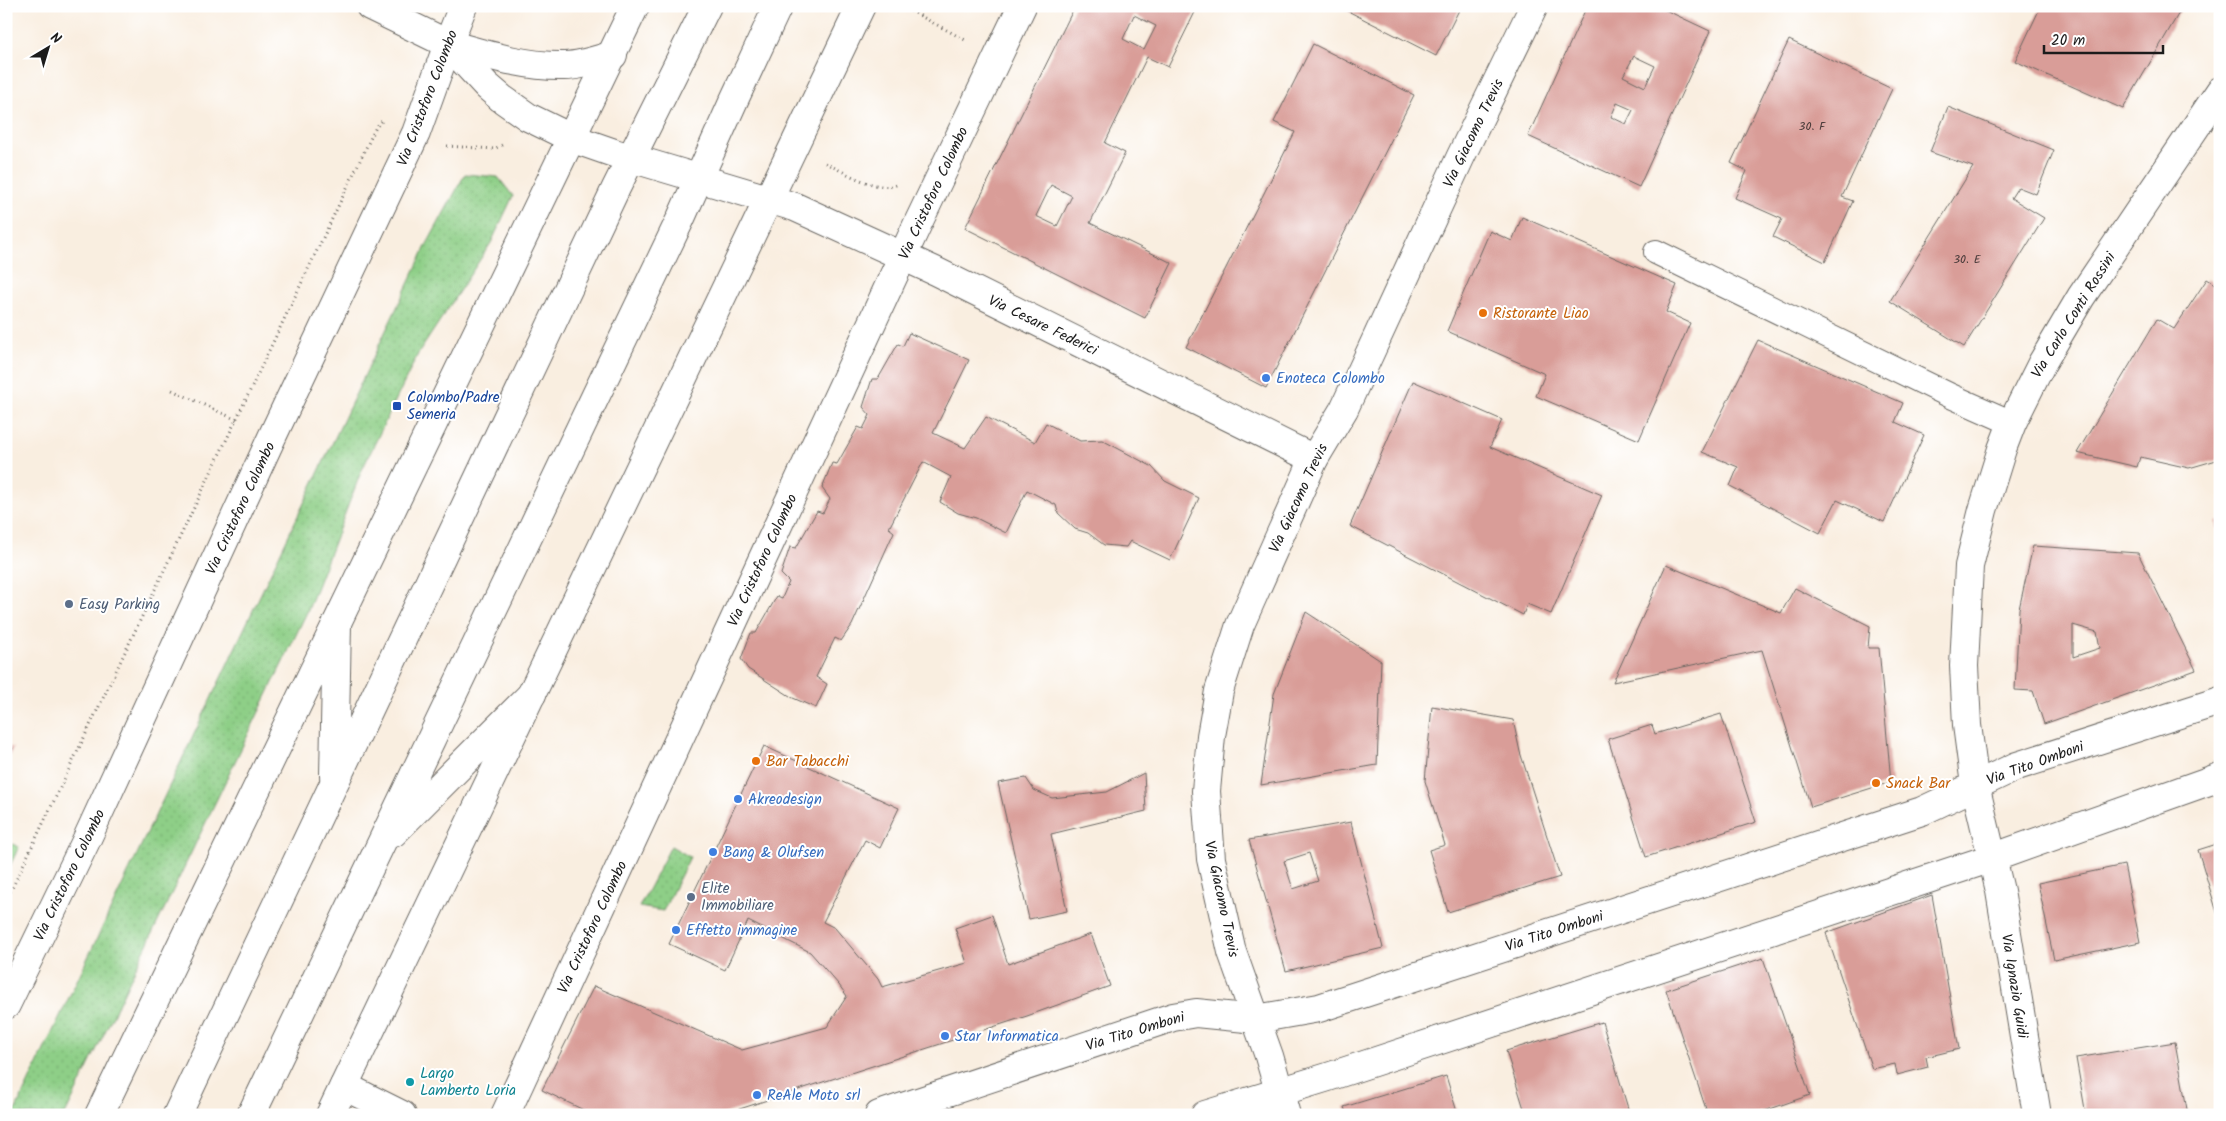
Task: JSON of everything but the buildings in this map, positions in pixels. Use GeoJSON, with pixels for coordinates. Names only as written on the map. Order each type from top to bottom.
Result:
{"type":"FeatureCollection","features":[{"type":"Feature","properties":{"kind":"street"},"geometry":{"type":"LineString","coordinates":[[370,6],[448,44],[521,63],[565,66],[613,55]]}},
{"type":"Feature","properties":{"kind":"street","name":"Via Cristoforo Colombo"},"geometry":{"type":"LineString","coordinates":[[6,1005],[85,843],[272,437],[416,133],[463,6]]}},
{"type":"Feature","properties":{"kind":"street"},"geometry":{"type":"LineString","coordinates":[[100,1115],[635,6]]}},
{"type":"Feature","properties":{"kind":"street"},"geometry":{"type":"LineString","coordinates":[[177,1115],[631,159],[706,6]]}},
{"type":"Feature","properties":{"kind":"street"},"geometry":{"type":"LineString","coordinates":[[251,1115],[700,178],[778,6]]}},
{"type":"Feature","properties":{"kind":"street"},"geometry":{"type":"LineString","coordinates":[[330,1115],[860,6]]}},
{"type":"Feature","properties":{"kind":"street","name":"Via Cristoforo Colombo"},"geometry":{"type":"LineString","coordinates":[[505,1115],[903,257],[1022,6]]}},
{"type":"Feature","properties":{"kind":"street","name":"Via Giacomo Trevis"},"geometry":{"type":"LineString","coordinates":[[1283,1103],[1232,952],[1211,858],[1206,790],[1209,753],[1219,691],[1232,646],[1314,459],[1344,409],[1461,156],[1534,6]]}},
{"type":"Feature","properties":{"kind":"street"},"geometry":{"type":"LineString","coordinates":[[448,44],[486,86],[501,98],[528,117],[571,138],[631,159],[768,199]]}},
{"type":"Feature","properties":{"kind":"street","name":"Via Carlo Conti Rossini"},"geometry":{"type":"LineString","coordinates":[[1992,858],[1975,785],[1967,725],[1964,666],[1969,566],[1983,510],[2012,422],[2061,330],[2220,91]]}},
{"type":"Feature","properties":{"kind":"street","name":"Via Cesare Federici"},"geometry":{"type":"LineString","coordinates":[[768,199],[795,207],[903,257],[1314,459]]}},
{"type":"Feature","properties":{"kind":"street"},"geometry":{"type":"LineString","coordinates":[[334,785],[337,623]]}},
{"type":"Feature","properties":{"kind":"street"},"geometry":{"type":"LineString","coordinates":[[378,848],[532,694]]}},
{"type":"Feature","properties":{"kind":"street","name":"Via Tito Omboni"},"geometry":{"type":"LineString","coordinates":[[879,1115],[1173,1017],[1196,1013],[1256,1019],[1292,1014],[1338,1002],[1922,811],[2017,766],[2220,701]]}},
{"type":"Feature","properties":{"kind":"street"},"geometry":{"type":"LineString","coordinates":[[1206,1115],[1283,1103],[1992,858],[2220,777]]}},
{"type":"Feature","properties":{"kind":"street","name":"Via Ignazio Guidi"},"geometry":{"type":"LineString","coordinates":[[1992,858],[2000,891],[2037,1115]]}},
{"type":"Feature","properties":{"kind":"street"},"geometry":{"type":"LineString","coordinates":[[344,1086],[391,1112]]}},
{"type":"Feature","properties":{"kind":"lane"},"geometry":{"type":"LineString","coordinates":[[1656,252],[1951,396],[2012,422]]}},
{"type":"Feature","properties":{"kind":"path"},"geometry":{"type":"LineString","coordinates":[[902,6],[967,40]]}},
{"type":"Feature","properties":{"kind":"path"},"geometry":{"type":"LineString","coordinates":[[963,49],[971,32]]}},
{"type":"Feature","properties":{"kind":"path"},"geometry":{"type":"LineString","coordinates":[[817,160],[878,187],[893,187],[901,182]]}},
{"type":"Feature","properties":{"kind":"path"},"geometry":{"type":"LineString","coordinates":[[172,390],[222,413]]}},
{"type":"Feature","properties":{"kind":"green space"},"geometry":{"type":"Polygon","coordinates":[[[465,174],[498,177],[513,196],[491,243],[418,354],[361,472],[308,610],[65,1115],[13,1115],[427,244],[465,174]]]}},
{"type":"Feature","properties":{"kind":"green space"},"geometry":{"type":"Polygon","coordinates":[[[6,841],[19,847],[6,874],[6,841]]]}},
{"type":"Feature","properties":{"kind":"green space"},"geometry":{"type":"Polygon","coordinates":[[[671,846],[690,857],[663,911],[639,907],[671,846]]]}},
{"type":"Feature","properties":{"kind":"place","name":"Ristorante Liao"},"geometry":{"type":"Point","coordinates":[1483,313]}},
{"type":"Feature","properties":{"kind":"place","name":"Enoteca Colombo"},"geometry":{"type":"Point","coordinates":[1266,378]}},
{"type":"Feature","properties":{"kind":"place","name":"Colombo/Padre Semeria"},"geometry":{"type":"Point","coordinates":[397,406]}},
{"type":"Feature","properties":{"kind":"place","name":"Easy Parking"},"geometry":{"type":"Point","coordinates":[69,604]}},
{"type":"Feature","properties":{"kind":"place","name":"Bar Tabacchi"},"geometry":{"type":"Point","coordinates":[756,761]}},
{"type":"Feature","properties":{"kind":"place","name":"Snack Bar"},"geometry":{"type":"Point","coordinates":[1876,783]}},
{"type":"Feature","properties":{"kind":"place","name":"Akreodesign"},"geometry":{"type":"Point","coordinates":[738,799]}},
{"type":"Feature","properties":{"kind":"place","name":"Bang & Olufsen"},"geometry":{"type":"Point","coordinates":[713,852]}},
{"type":"Feature","properties":{"kind":"place","name":"Elite Immobiliare"},"geometry":{"type":"Point","coordinates":[691,897]}},
{"type":"Feature","properties":{"kind":"place","name":"Effetto immagine"},"geometry":{"type":"Point","coordinates":[676,930]}},
{"type":"Feature","properties":{"kind":"place","name":"Star Informatica"},"geometry":{"type":"Point","coordinates":[945,1036]}},
{"type":"Feature","properties":{"kind":"place","name":"Largo Lamberto Loria"},"geometry":{"type":"Point","coordinates":[410,1082]}},
{"type":"Feature","properties":{"kind":"place","name":"ReAle Moto srl"},"geometry":{"type":"Point","coordinates":[757,1095]}}]}
